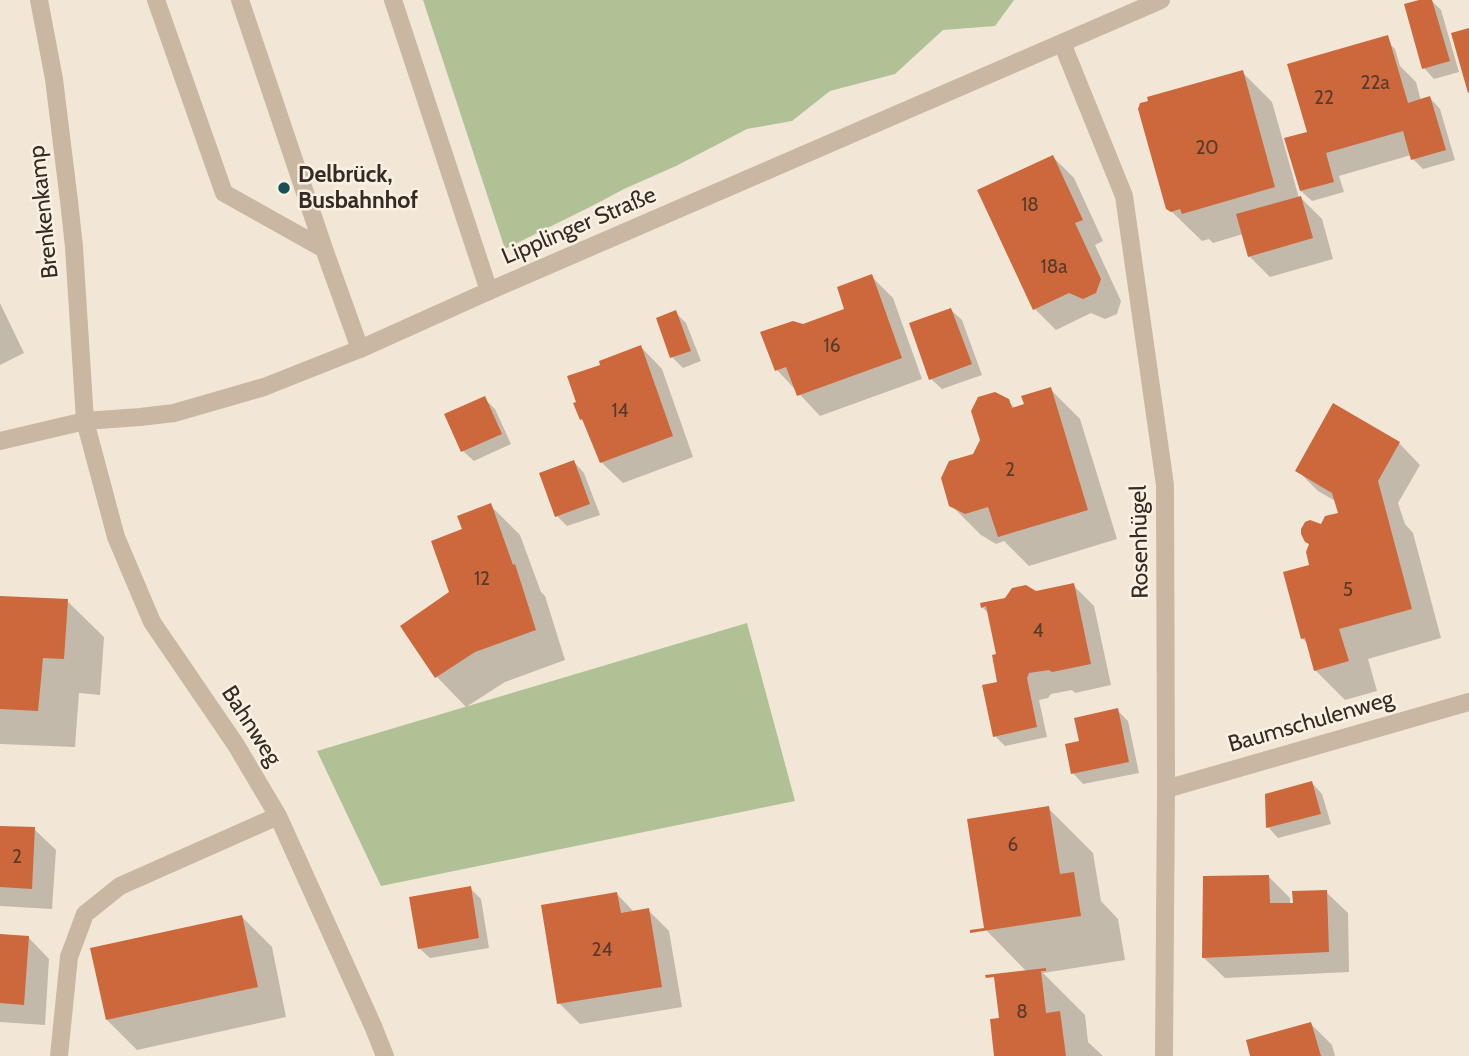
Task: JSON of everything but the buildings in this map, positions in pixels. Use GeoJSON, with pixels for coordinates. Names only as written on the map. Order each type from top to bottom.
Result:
{"type":"FeatureCollection","features":[{"type":"Feature","properties":{"kind":"street","name":"Brenkenkamp"},"geometry":{"type":"LineString","coordinates":[[39,0],[54,79],[69,201],[85,421]]}},
{"type":"Feature","properties":{"kind":"street"},"geometry":{"type":"LineString","coordinates":[[156,0],[223,194],[324,249]]}},
{"type":"Feature","properties":{"kind":"street"},"geometry":{"type":"LineString","coordinates":[[240,0],[360,349]]}},
{"type":"Feature","properties":{"kind":"street"},"geometry":{"type":"LineString","coordinates":[[393,0],[489,291]]}},
{"type":"Feature","properties":{"kind":"street","name":"Lipplinger Straße"},"geometry":{"type":"LineString","coordinates":[[0,441],[85,421],[140,418],[174,412],[264,387],[360,349],[1161,0]]}},
{"type":"Feature","properties":{"kind":"street","name":"Rosenhügel"},"geometry":{"type":"LineString","coordinates":[[1062,43],[1124,196],[1165,485],[1164,1056]]}},
{"type":"Feature","properties":{"kind":"street","name":"Bahnweg"},"geometry":{"type":"LineString","coordinates":[[85,421],[116,537],[152,622],[236,745],[278,817],[373,1026],[384,1056]]}},
{"type":"Feature","properties":{"kind":"street","name":"Baumschulenweg"},"geometry":{"type":"LineString","coordinates":[[1166,789],[1469,702]]}},
{"type":"Feature","properties":{"kind":"street"},"geometry":{"type":"LineString","coordinates":[[59,1056],[69,957],[85,914],[120,886],[278,817]]}},
{"type":"Feature","properties":{"kind":"green space"},"geometry":{"type":"Polygon","coordinates":[[[423,0],[1014,0],[995,26],[943,30],[895,74],[830,91],[792,121],[747,129],[505,249],[423,0]]]}},
{"type":"Feature","properties":{"kind":"green space"},"geometry":{"type":"Polygon","coordinates":[[[747,623],[795,801],[381,886],[317,751],[747,623]]]}},
{"type":"Feature","properties":{"kind":"place","name":"Delbrück, Busbahnhof"},"geometry":{"type":"Point","coordinates":[284,188]}}]}
